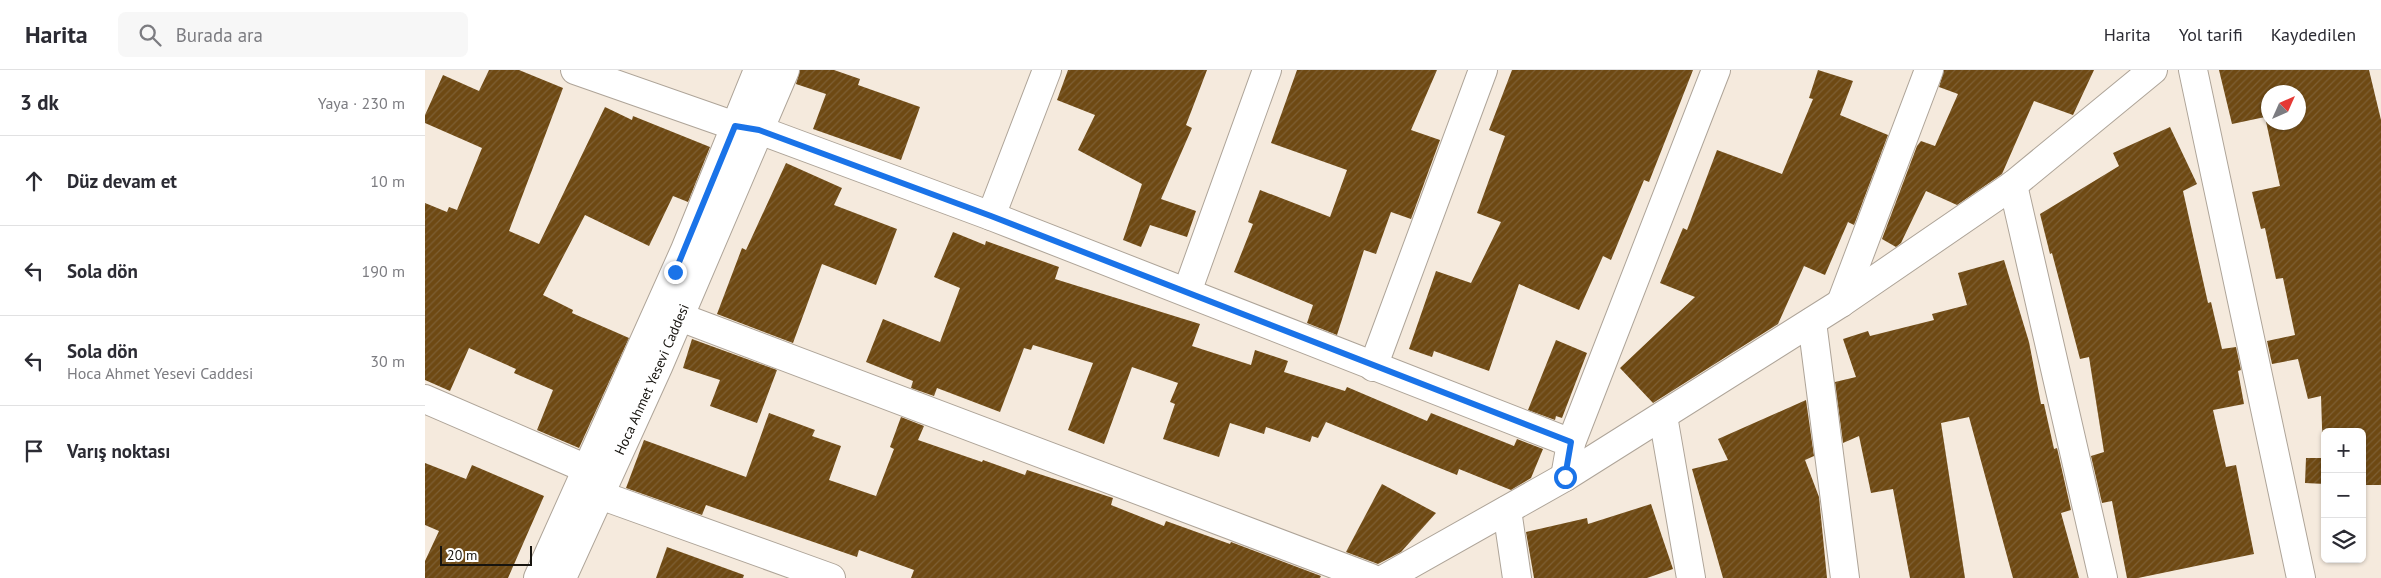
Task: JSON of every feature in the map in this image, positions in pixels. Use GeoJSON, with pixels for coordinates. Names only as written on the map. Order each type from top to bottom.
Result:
{"type":"FeatureCollection","features":[{"type":"Feature","properties":{"kind":"street"},"geometry":{"type":"LineString","coordinates":[[575,70],[747,128],[991,216],[1373,367],[1571,442]]}},
{"type":"Feature","properties":{"kind":"street","name":"Hoca Ahmet Yesevi Caddesi"},"geometry":{"type":"LineString","coordinates":[[563,578],[680,317],[747,128],[758,70]]}},
{"type":"Feature","properties":{"kind":"street","name":"Hoca Ahmet Yesevi Caddesi"},"geometry":{"type":"LineString","coordinates":[[538,578],[685,250],[747,128],[785,70]]}},
{"type":"Feature","properties":{"kind":"street"},"geometry":{"type":"LineString","coordinates":[[991,216],[1047,70]]}},
{"type":"Feature","properties":{"kind":"street"},"geometry":{"type":"LineString","coordinates":[[1187,292],[1267,70]]}},
{"type":"Feature","properties":{"kind":"street"},"geometry":{"type":"LineString","coordinates":[[1373,367],[1483,70]]}},
{"type":"Feature","properties":{"kind":"street"},"geometry":{"type":"LineString","coordinates":[[1565,477],[1571,442],[1716,70]]}},
{"type":"Feature","properties":{"kind":"street"},"geometry":{"type":"LineString","coordinates":[[1841,303],[1929,70]]}},
{"type":"Feature","properties":{"kind":"street"},"geometry":{"type":"LineString","coordinates":[[1386,578],[1565,477],[1813,322],[2013,185],[2153,70]]}},
{"type":"Feature","properties":{"kind":"street"},"geometry":{"type":"LineString","coordinates":[[2193,70],[2301,578]]}},
{"type":"Feature","properties":{"kind":"street"},"geometry":{"type":"LineString","coordinates":[[2013,185],[2103,578]]}},
{"type":"Feature","properties":{"kind":"street"},"geometry":{"type":"LineString","coordinates":[[680,317],[1371,578]]}},
{"type":"Feature","properties":{"kind":"street"},"geometry":{"type":"LineString","coordinates":[[1813,322],[1845,578]]}},
{"type":"Feature","properties":{"kind":"street"},"geometry":{"type":"LineString","coordinates":[[425,399],[587,468],[600,495],[831,578]]}},
{"type":"Feature","properties":{"kind":"street"},"geometry":{"type":"LineString","coordinates":[[1663,416],[1691,578]]}},
{"type":"Feature","properties":{"kind":"street"},"geometry":{"type":"LineString","coordinates":[[1507,510],[1517,578]]}},
{"type":"Feature","properties":{"kind":"building"},"geometry":{"type":"Polygon","coordinates":[[[489,70],[519,70],[563,88],[509,231],[539,244],[605,107],[632,120],[633,116],[710,147],[688,202],[673,196],[649,246],[585,215],[543,295],[573,310],[572,313],[629,338],[579,448],[537,430],[553,390],[514,373],[516,369],[469,348],[450,391],[425,380],[425,203],[447,212],[449,207],[457,210],[482,148],[425,123],[425,115],[443,75],[479,91],[489,70]]]}},
{"type":"Feature","properties":{"kind":"building"},"geometry":{"type":"Polygon","coordinates":[[[800,70],[834,70],[860,79],[858,85],[920,107],[901,160],[813,129],[826,94],[796,84],[800,70]]]}},
{"type":"Feature","properties":{"kind":"building"},"geometry":{"type":"Polygon","coordinates":[[[1068,70],[1207,70],[1186,125],[1192,128],[1161,199],[1196,211],[1187,237],[1150,225],[1141,247],[1123,240],[1142,184],[1078,150],[1095,115],[1057,100],[1068,70]]]}},
{"type":"Feature","properties":{"kind":"building"},"geometry":{"type":"Polygon","coordinates":[[[1297,70],[1437,70],[1411,130],[1440,140],[1411,219],[1391,212],[1376,254],[1364,250],[1337,335],[1307,323],[1313,305],[1234,272],[1253,224],[1248,222],[1260,190],[1330,217],[1347,170],[1271,143],[1297,70]]]}},
{"type":"Feature","properties":{"kind":"building"},"geometry":{"type":"Polygon","coordinates":[[[1512,70],[1693,70],[1649,182],[1644,180],[1611,260],[1603,256],[1579,310],[1519,284],[1489,371],[1434,351],[1432,357],[1409,349],[1436,271],[1471,283],[1501,222],[1477,213],[1505,136],[1489,130],[1512,70]]]}},
{"type":"Feature","properties":{"kind":"building"},"geometry":{"type":"Polygon","coordinates":[[[1818,70],[1853,81],[1840,115],[1888,135],[1854,225],[1848,222],[1825,275],[1804,266],[1778,324],[1653,403],[1620,368],[1695,297],[1660,283],[1683,228],[1687,230],[1717,150],[1782,174],[1813,99],[1809,98],[1818,70]]]}},
{"type":"Feature","properties":{"kind":"building"},"geometry":{"type":"Polygon","coordinates":[[[1944,70],[2094,70],[2073,115],[2034,101],[2002,174],[1957,205],[1926,191],[1901,243],[1896,247],[1882,239],[1917,146],[1921,141],[1935,146],[1958,94],[1939,87],[1944,70]]]}},
{"type":"Feature","properties":{"kind":"building"},"geometry":{"type":"Polygon","coordinates":[[[2219,70],[2369,70],[2381,120],[2381,485],[2366,485],[2366,428],[2322,428],[2321,396],[2308,399],[2298,359],[2272,364],[2267,341],[2295,335],[2283,278],[2276,279],[2265,228],[2261,229],[2252,192],[2280,186],[2268,130],[2306,130],[2306,85],[2261,85],[2261,118],[2232,124],[2219,70]]]}},
{"type":"Feature","properties":{"kind":"building"},"geometry":{"type":"Polygon","coordinates":[[[2170,127],[2197,184],[2183,191],[2208,303],[2211,302],[2222,349],[2236,347],[2241,370],[2238,371],[2244,404],[2213,410],[2226,467],[2236,465],[2254,554],[2138,578],[2127,578],[2112,501],[2102,503],[2091,456],[2104,452],[2089,357],[2080,359],[2040,214],[2119,166],[2113,153],[2170,127]]]}},
{"type":"Feature","properties":{"kind":"building"},"geometry":{"type":"Polygon","coordinates":[[[786,163],[842,188],[834,205],[897,229],[876,285],[822,264],[793,343],[717,314],[742,248],[746,250],[786,163]]]}},
{"type":"Feature","properties":{"kind":"building"},"geometry":{"type":"Polygon","coordinates":[[[953,232],[985,245],[986,241],[1059,267],[1055,279],[1200,324],[1192,346],[1251,365],[1255,350],[1288,361],[1284,372],[1345,391],[1347,387],[1427,421],[1431,413],[1514,446],[1517,439],[1543,449],[1531,478],[1511,490],[1459,469],[1457,475],[1326,422],[1318,438],[1312,436],[1310,442],[1266,427],[1264,434],[1230,423],[1219,457],[1163,439],[1175,404],[1170,402],[1178,383],[1132,367],[1104,444],[1068,430],[1093,363],[1033,345],[1031,350],[1024,348],[1000,412],[937,388],[934,396],[911,388],[913,381],[866,362],[883,319],[940,342],[960,288],[934,277],[953,232]]]}},
{"type":"Feature","properties":{"kind":"building"},"geometry":{"type":"Polygon","coordinates":[[[2004,260],[2029,342],[2041,404],[2044,404],[2054,449],[2057,448],[2071,510],[2061,513],[2079,578],[2013,578],[1969,417],[1941,423],[1965,578],[1910,578],[1893,489],[1871,493],[1859,436],[1843,443],[1835,382],[1856,377],[1843,339],[1868,331],[1870,336],[1934,320],[1932,314],[1967,305],[1958,273],[2004,260]]]}},
{"type":"Feature","properties":{"kind":"building"},"geometry":{"type":"Polygon","coordinates":[[[692,339],[777,370],[757,423],[710,406],[720,380],[683,368],[692,339]]]}},
{"type":"Feature","properties":{"kind":"building"},"geometry":{"type":"Polygon","coordinates":[[[1556,340],[1587,353],[1562,418],[1556,416],[1555,420],[1528,410],[1556,340]]]}},
{"type":"Feature","properties":{"kind":"building"},"geometry":{"type":"Polygon","coordinates":[[[1806,400],[1814,456],[1805,460],[1819,497],[1827,578],[1723,578],[1692,469],[1728,460],[1718,439],[1806,400]]]}},
{"type":"Feature","properties":{"kind":"building"},"geometry":{"type":"Polygon","coordinates":[[[769,413],[815,430],[812,436],[841,446],[829,480],[876,496],[894,449],[890,447],[901,417],[924,426],[918,440],[1025,475],[1027,470],[1113,498],[1111,505],[1164,526],[1166,521],[1230,544],[1231,542],[1321,576],[1320,578],[911,578],[914,570],[859,550],[857,557],[706,505],[702,515],[626,488],[644,440],[746,477],[769,413]]]}},
{"type":"Feature","properties":{"kind":"building"},"geometry":{"type":"Polygon","coordinates":[[[2306,458],[2321,458],[2321,484],[2305,483],[2306,458]]]}},
{"type":"Feature","properties":{"kind":"building"},"geometry":{"type":"Polygon","coordinates":[[[425,463],[466,479],[472,465],[544,496],[508,578],[425,578],[425,561],[439,531],[425,525],[425,463]]]}},
{"type":"Feature","properties":{"kind":"building"},"geometry":{"type":"Polygon","coordinates":[[[1382,484],[1436,513],[1401,552],[1378,564],[1346,552],[1382,484]]]}},
{"type":"Feature","properties":{"kind":"building"},"geometry":{"type":"Polygon","coordinates":[[[1651,504],[1673,569],[1647,578],[1534,578],[1526,532],[1587,518],[1588,524],[1651,504]]]}},
{"type":"Feature","properties":{"kind":"building"},"geometry":{"type":"Polygon","coordinates":[[[667,547],[744,575],[743,578],[656,578],[667,547]]]}},
{"type":"Feature","properties":{"kind":"route"},"geometry":{"type":"LineString","coordinates":[[675,272],[735,126],[759,130],[991,216],[1373,367],[1571,442],[1565,477]]}}]}
